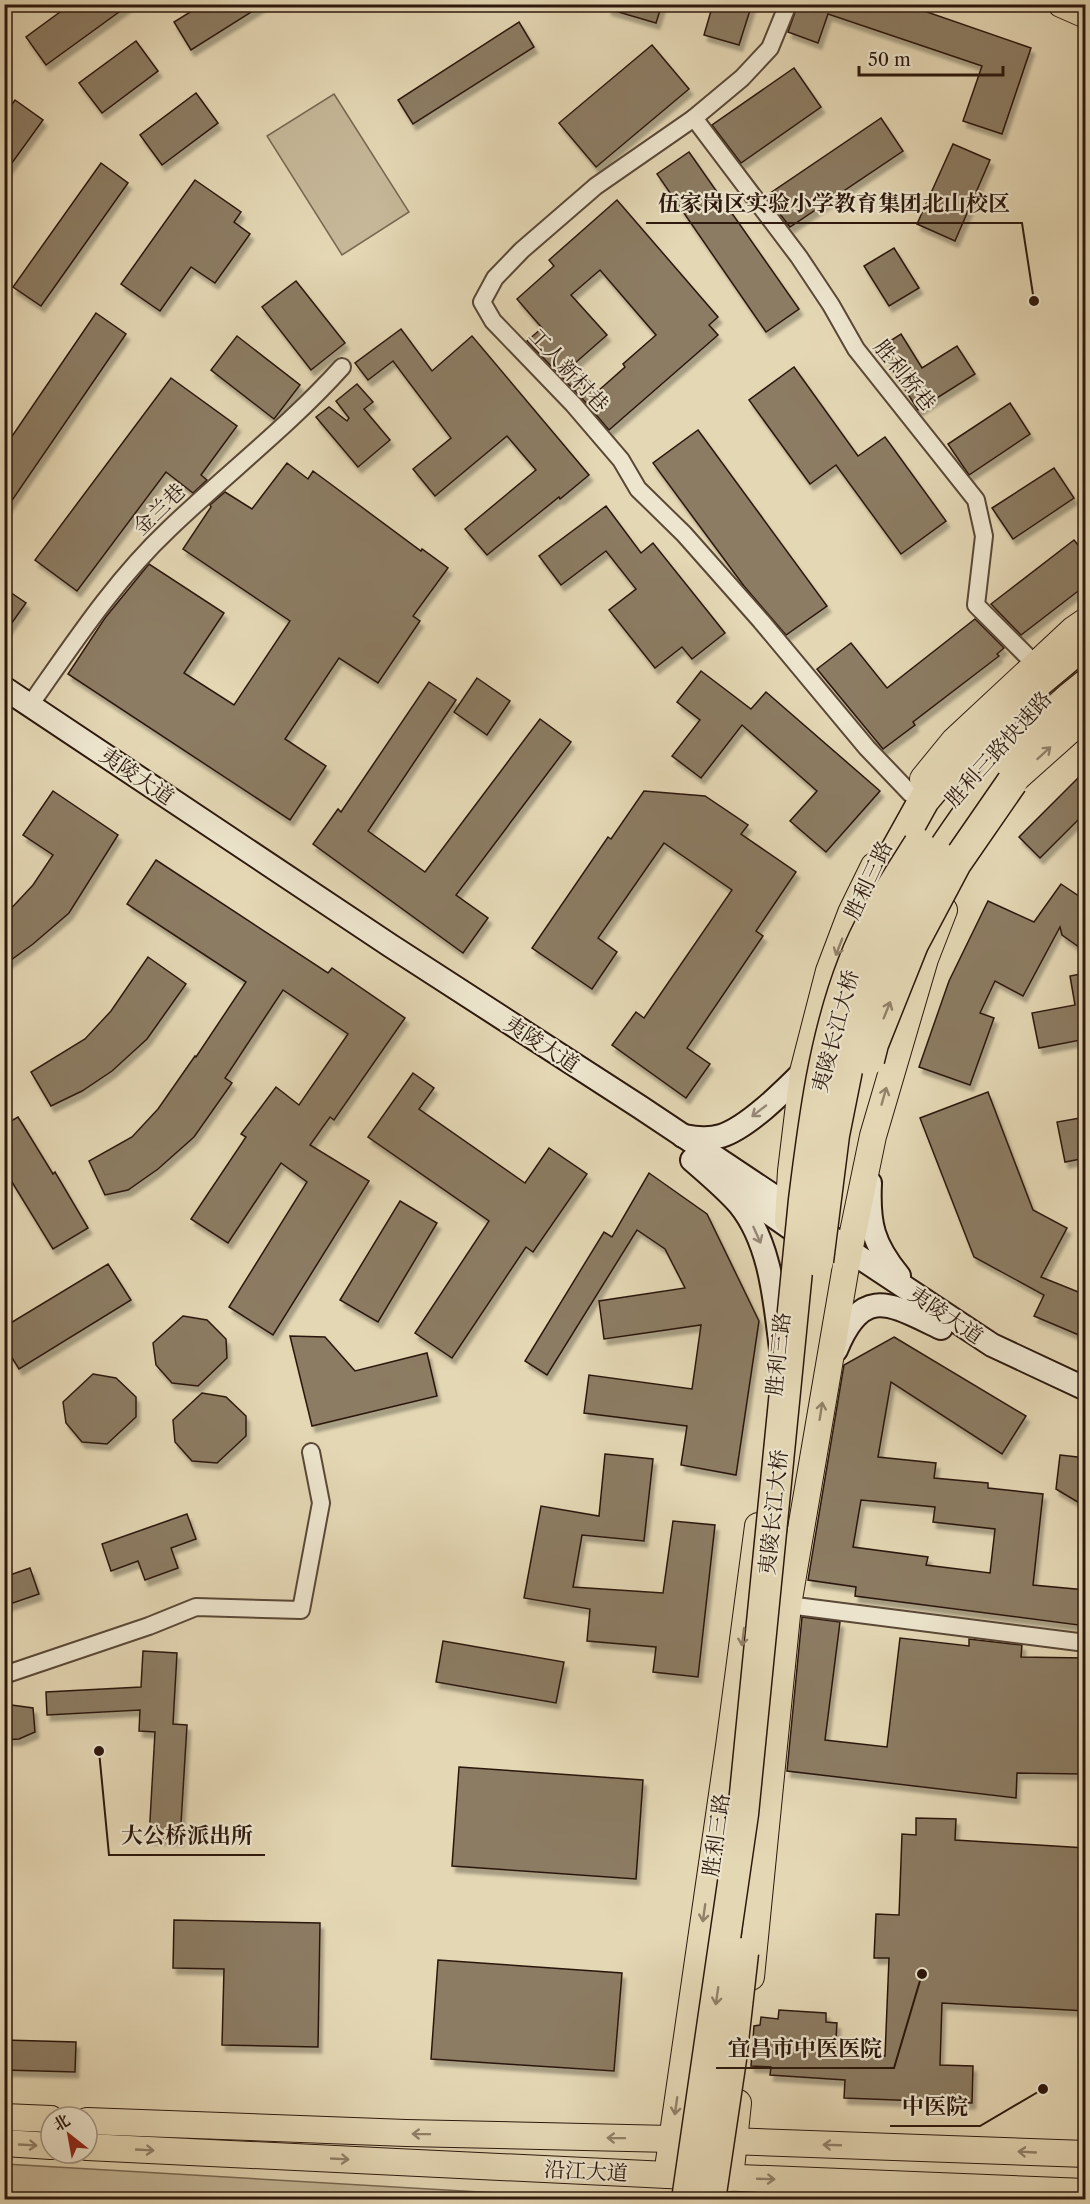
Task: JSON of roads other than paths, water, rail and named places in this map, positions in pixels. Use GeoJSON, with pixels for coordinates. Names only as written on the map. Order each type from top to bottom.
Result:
{"type":"FeatureCollection","features":[{"type":"Feature","properties":{"kind":"highway"},"geometry":{"type":"LineString","coordinates":[[854,961],[884,872],[924,800],[955,763],[1013,703],[1086,642]]}},
{"type":"Feature","properties":{"kind":"highway","name":"胜利三路快速路"},"geometry":{"type":"LineString","coordinates":[[929,850],[962,784],[1053,688],[1086,662]]}},
{"type":"Feature","properties":{"kind":"highway","name":"胜利三路快速路"},"geometry":{"type":"LineString","coordinates":[[929,850],[980,796],[1023,742],[1086,685]]}},
{"type":"Feature","properties":{"kind":"highway"},"geometry":{"type":"LineString","coordinates":[[838,1262],[850,1129],[873,1044],[913,944],[956,863],[1012,783]]}},
{"type":"Feature","properties":{"kind":"highway","name":"夷陵长江大桥"},"geometry":{"type":"LineString","coordinates":[[687,2199],[743,1814],[804,1200],[816,1106],[836,1011],[854,961],[884,900],[929,850]]}},
{"type":"Feature","properties":{"kind":"highway","name":"夷陵长江大桥"},"geometry":{"type":"LineString","coordinates":[[710,2199],[731,2059],[838,1262],[834,1135],[847,1070],[872,984],[929,850]]}},
{"type":"Feature","properties":{"kind":"main road"},"geometry":{"type":"LineString","coordinates":[[1061,4],[1086,15]]}},
{"type":"Feature","properties":{"kind":"main road","name":"胜利三路"},"geometry":{"type":"LineString","coordinates":[[667,2175],[730,1734],[781,1350],[791,1171],[803,1072],[829,971],[851,913],[911,794],[954,741],[1073,630],[1086,621]]}},
{"type":"Feature","properties":{"kind":"main road","name":"夷陵大道"},"geometry":{"type":"LineString","coordinates":[[4,688],[391,946],[640,1107],[789,1217],[838,1262],[985,1357],[1086,1404]]}},
{"type":"Feature","properties":{"kind":"main road","name":"夷陵大道"},"geometry":{"type":"LineString","coordinates":[[4,704],[384,957],[633,1118],[692,1160],[789,1217]]}},
{"type":"Feature","properties":{"kind":"main road"},"geometry":{"type":"LineString","coordinates":[[730,2178],[788,1605],[828,1368],[838,1262],[925,959],[945,906],[982,832],[1012,783],[1086,716]]}},
{"type":"Feature","properties":{"kind":"main road"},"geometry":{"type":"LineString","coordinates":[[681,1136],[703,1139],[722,1136],[737,1128],[772,1101],[803,1072]]}},
{"type":"Feature","properties":{"kind":"main road"},"geometry":{"type":"LineString","coordinates":[[873,1136],[869,1201],[875,1242],[885,1260],[902,1281],[932,1305]]}},
{"type":"Feature","properties":{"kind":"main road"},"geometry":{"type":"LineString","coordinates":[[692,1160],[741,1206],[761,1244],[769,1273],[781,1350]]}},
{"type":"Feature","properties":{"kind":"main road","name":"夷陵大道"},"geometry":{"type":"LineString","coordinates":[[838,1262],[932,1305],[992,1345],[1086,1389]]}},
{"type":"Feature","properties":{"kind":"main road"},"geometry":{"type":"LineString","coordinates":[[828,1368],[851,1320],[866,1307],[883,1304],[941,1328]]}},
{"type":"Feature","properties":{"kind":"main road"},"geometry":{"type":"LineString","coordinates":[[4,2117],[39,2118]]}},
{"type":"Feature","properties":{"kind":"main road","name":"沿江大道"},"geometry":{"type":"LineString","coordinates":[[99,2121],[1086,2154]]}},
{"type":"Feature","properties":{"kind":"main road"},"geometry":{"type":"LineString","coordinates":[[4,2144],[39,2145]]}},
{"type":"Feature","properties":{"kind":"main road","name":"沿江大道"},"geometry":{"type":"LineString","coordinates":[[99,2148],[730,2178],[1086,2192]]}},
{"type":"Feature","properties":{"kind":"street","name":"工人新村巷"},"geometry":{"type":"LineString","coordinates":[[788,4],[770,48],[742,78],[694,118],[596,186],[522,250],[495,278],[482,302],[493,321],[573,404],[621,460],[638,489],[684,534],[761,621],[867,748],[911,794]]}},
{"type":"Feature","properties":{"kind":"street","name":"胜利桥巷"},"geometry":{"type":"LineString","coordinates":[[694,118],[799,257],[831,305],[856,349],[976,500],[984,537],[976,605],[1035,665]]}},
{"type":"Feature","properties":{"kind":"street","name":"金兰巷"},"geometry":{"type":"LineString","coordinates":[[30,705],[115,586],[167,530],[311,401],[342,367]]}},
{"type":"Feature","properties":{"kind":"street"},"geometry":{"type":"LineString","coordinates":[[4,1675],[148,1626],[196,1607],[301,1610],[321,1503],[311,1452]]}},
{"type":"Feature","properties":{"kind":"street"},"geometry":{"type":"LineString","coordinates":[[788,1605],[1086,1643]]}},
{"type":"Feature","properties":{"kind":"place","name":"伍家岗区实验小学教育集团北山校区"},"geometry":{"type":"Point","coordinates":[1034,301]}},
{"type":"Feature","properties":{"kind":"place","name":"大公桥派出所"},"geometry":{"type":"Point","coordinates":[99,1751]}},
{"type":"Feature","properties":{"kind":"place","name":"宜昌市中医医院"},"geometry":{"type":"Point","coordinates":[922,1974]}},
{"type":"Feature","properties":{"kind":"place","name":"中医院"},"geometry":{"type":"Point","coordinates":[1043,2089]}}]}
